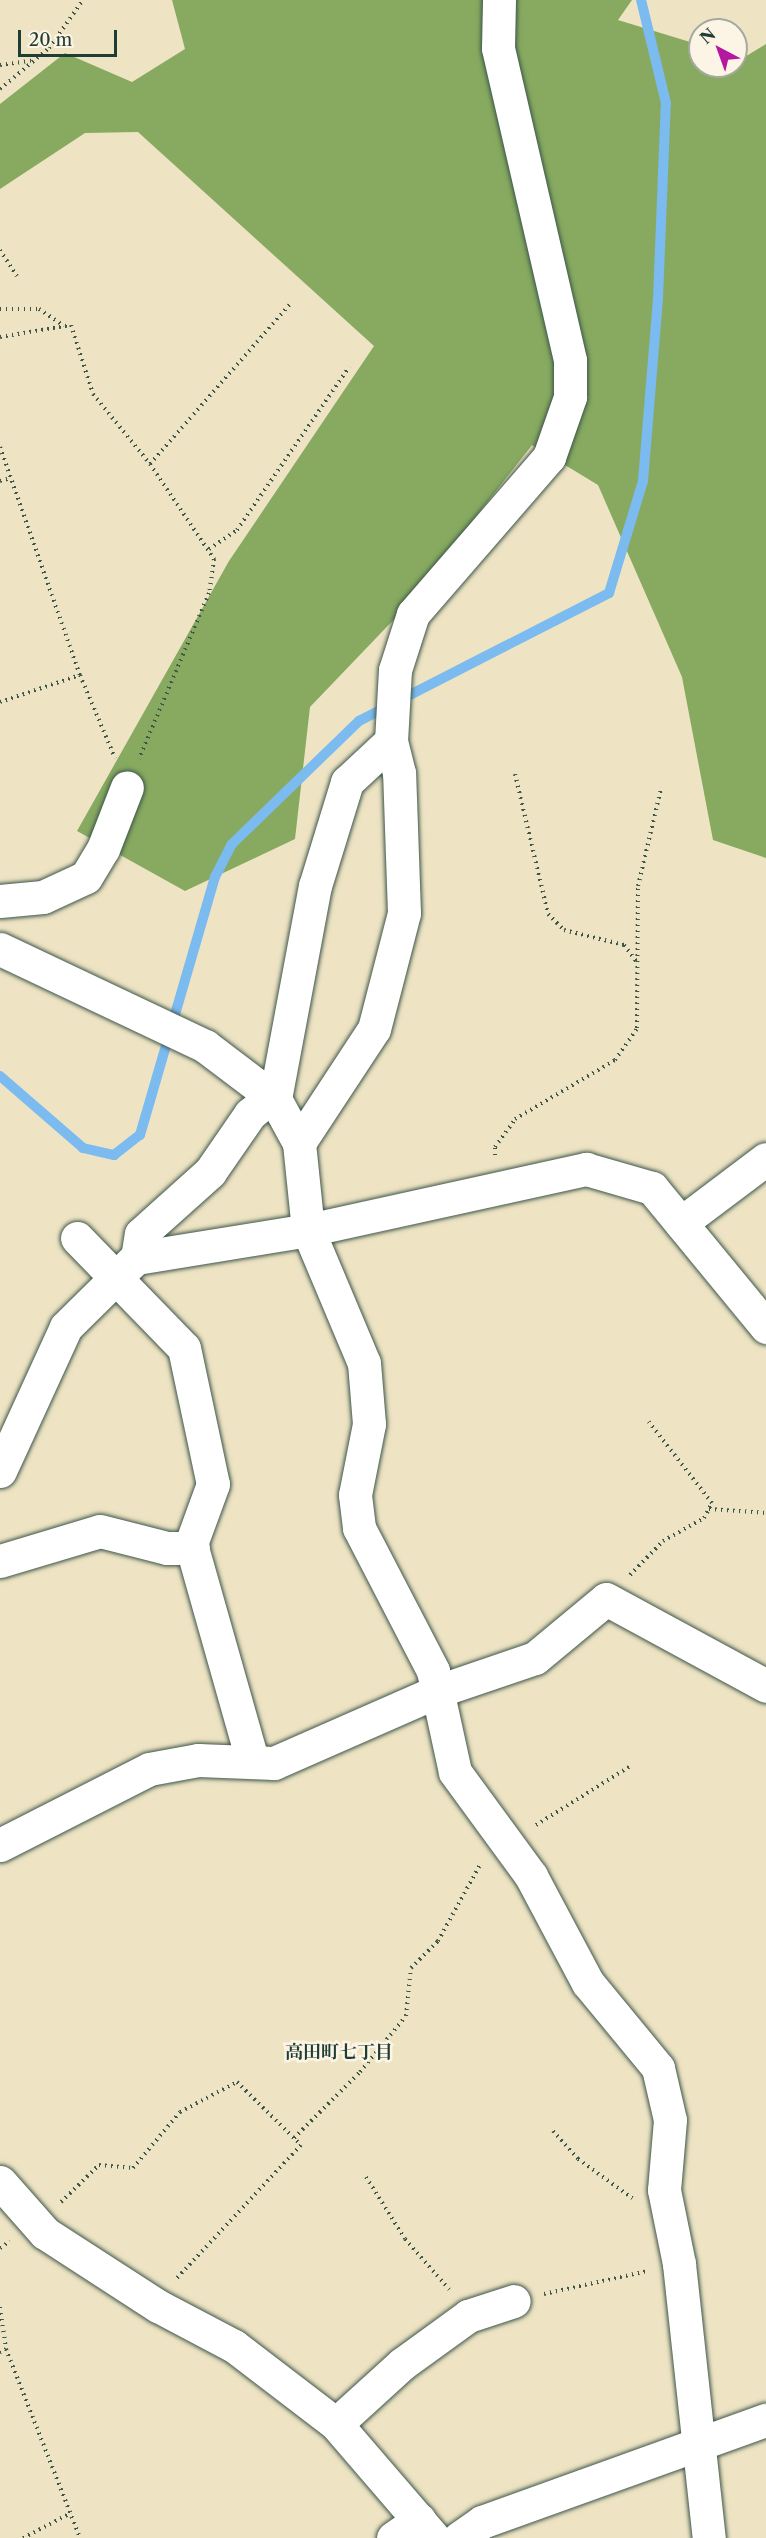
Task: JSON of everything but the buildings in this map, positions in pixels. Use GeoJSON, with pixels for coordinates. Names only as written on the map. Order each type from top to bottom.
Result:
{"type":"FeatureCollection","features":[{"type":"Feature","properties":{"kind":"street"},"geometry":{"type":"LineString","coordinates":[[299,1143],[374,1029],[404,913],[399,773],[392,734],[395,679],[413,614],[549,457],[570,397],[570,360],[498,48],[499,0]]}},
{"type":"Feature","properties":{"kind":"street"},"geometry":{"type":"LineString","coordinates":[[0,1471],[66,1327],[127,1267],[141,1234],[210,1172],[250,1114],[273,1098],[315,886],[347,782],[392,734]]}},
{"type":"Feature","properties":{"kind":"street"},"geometry":{"type":"LineString","coordinates":[[0,901],[43,897],[86,877],[103,849],[128,787]]}},
{"type":"Feature","properties":{"kind":"street"},"geometry":{"type":"LineString","coordinates":[[0,949],[191,1039],[273,1098],[299,1143],[308,1230],[364,1364],[369,1424],[355,1495],[359,1528],[438,1692],[455,1772],[503,1843],[531,1876],[588,1983],[658,2068],[670,2120],[664,2190],[679,2264],[701,2440],[708,2538]]}},
{"type":"Feature","properties":{"kind":"street"},"geometry":{"type":"LineString","coordinates":[[681,1223],[766,1159]]}},
{"type":"Feature","properties":{"kind":"street"},"geometry":{"type":"LineString","coordinates":[[127,1267],[586,1169],[652,1188],[766,1328]]}},
{"type":"Feature","properties":{"kind":"street"},"geometry":{"type":"LineString","coordinates":[[77,1238],[127,1267],[184,1348],[213,1484],[193,1548],[252,1759]]}},
{"type":"Feature","properties":{"kind":"street"},"geometry":{"type":"LineString","coordinates":[[0,1561],[100,1531],[167,1548],[193,1548]]}},
{"type":"Feature","properties":{"kind":"street"},"geometry":{"type":"LineString","coordinates":[[0,1845],[149,1769],[198,1760],[252,1759],[274,1763],[438,1692],[535,1658],[606,1599],[766,1686]]}},
{"type":"Feature","properties":{"kind":"street"},"geometry":{"type":"LineString","coordinates":[[0,2182],[38,2224],[158,2306],[234,2346],[336,2424],[426,2529],[393,2538]]}},
{"type":"Feature","properties":{"kind":"street"},"geometry":{"type":"LineString","coordinates":[[336,2424],[402,2364],[474,2314],[514,2301]]}},
{"type":"Feature","properties":{"kind":"street"},"geometry":{"type":"LineString","coordinates":[[459,2538],[482,2522],[679,2454],[701,2440],[766,2420]]}},
{"type":"Feature","properties":{"kind":"path"},"geometry":{"type":"LineString","coordinates":[[0,89],[36,60],[83,0]]}},
{"type":"Feature","properties":{"kind":"path"},"geometry":{"type":"LineString","coordinates":[[0,65],[36,60]]}},
{"type":"Feature","properties":{"kind":"path"},"geometry":{"type":"LineString","coordinates":[[0,250],[17,276]]}},
{"type":"Feature","properties":{"kind":"path"},"geometry":{"type":"LineString","coordinates":[[150,464],[292,302]]}},
{"type":"Feature","properties":{"kind":"path"},"geometry":{"type":"LineString","coordinates":[[0,309],[39,309],[65,326]]}},
{"type":"Feature","properties":{"kind":"path"},"geometry":{"type":"LineString","coordinates":[[0,337],[71,325],[93,394],[150,464],[214,559],[209,593],[128,787]]}},
{"type":"Feature","properties":{"kind":"path"},"geometry":{"type":"LineString","coordinates":[[209,549],[237,530],[349,367]]}},
{"type":"Feature","properties":{"kind":"path"},"geometry":{"type":"LineString","coordinates":[[0,447],[80,675],[128,787]]}},
{"type":"Feature","properties":{"kind":"path"},"geometry":{"type":"LineString","coordinates":[[0,481],[11,478]]}},
{"type":"Feature","properties":{"kind":"path"},"geometry":{"type":"LineString","coordinates":[[0,702],[80,675]]}},
{"type":"Feature","properties":{"kind":"path"},"geometry":{"type":"LineString","coordinates":[[515,774],[548,914],[564,930],[624,945],[638,962]]}},
{"type":"Feature","properties":{"kind":"path"},"geometry":{"type":"LineString","coordinates":[[497,1188],[495,1147],[516,1119],[615,1060],[637,1028],[639,886],[661,789]]}},
{"type":"Feature","properties":{"kind":"path"},"geometry":{"type":"LineString","coordinates":[[606,1599],[663,1541],[704,1518],[712,1503],[649,1422]]}},
{"type":"Feature","properties":{"kind":"path"},"geometry":{"type":"LineString","coordinates":[[709,1509],[766,1513]]}},
{"type":"Feature","properties":{"kind":"path"},"geometry":{"type":"LineString","coordinates":[[294,2138],[360,2072],[406,2016],[411,1968],[438,1941],[503,1843],[632,1765]]}},
{"type":"Feature","properties":{"kind":"path"},"geometry":{"type":"LineString","coordinates":[[0,2248],[38,2224],[99,2165],[133,2168],[180,2112],[237,2082],[301,2145],[181,2271],[158,2306]]}},
{"type":"Feature","properties":{"kind":"path"},"geometry":{"type":"LineString","coordinates":[[554,2131],[578,2159],[672,2228]]}},
{"type":"Feature","properties":{"kind":"path"},"geometry":{"type":"LineString","coordinates":[[366,2176],[405,2239],[474,2314]]}},
{"type":"Feature","properties":{"kind":"path"},"geometry":{"type":"LineString","coordinates":[[514,2301],[679,2264]]}},
{"type":"Feature","properties":{"kind":"path"},"geometry":{"type":"LineString","coordinates":[[0,2307],[6,2349],[81,2538]]}},
{"type":"Feature","properties":{"kind":"path"},"geometry":{"type":"LineString","coordinates":[[0,2352],[6,2349]]}},
{"type":"Feature","properties":{"kind":"path"},"geometry":{"type":"LineString","coordinates":[[23,2538],[71,2513]]}},
{"type":"Feature","properties":{"kind":"green space"},"geometry":{"type":"Polygon","coordinates":[[[172,0],[632,0],[618,20],[688,41],[688,78],[748,78],[748,55],[766,44],[766,858],[713,840],[682,677],[598,485],[532,445],[402,611],[310,707],[295,839],[185,891],[77,831],[229,561],[374,346],[138,132],[85,133],[0,189],[0,104],[65,53],[132,82],[185,49],[172,0]]]}},
{"type":"Feature","properties":{"kind":"waterway"},"geometry":{"type":"LineString","coordinates":[[0,1076],[83,1148],[114,1155],[140,1135],[215,877],[232,844],[359,721],[609,593],[643,481],[658,298],[666,103],[641,0]]}},
{"type":"Feature","properties":{"kind":"district","name":"高田町七丁目"},"geometry":{"type":"Point","coordinates":[339,2052]}}]}
